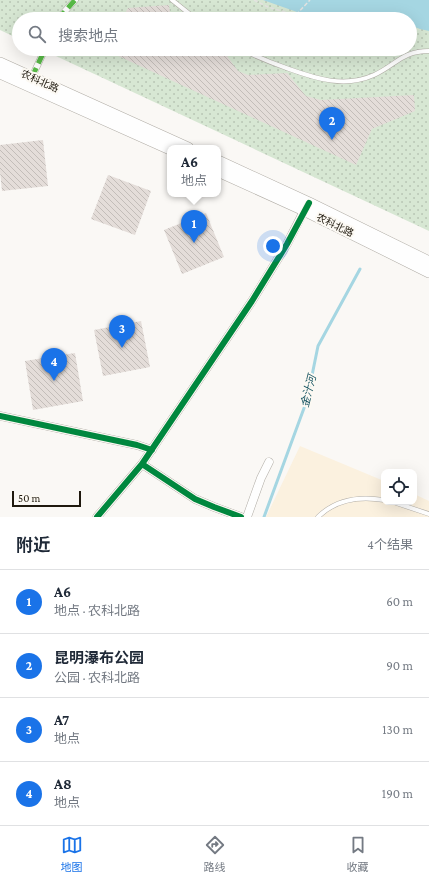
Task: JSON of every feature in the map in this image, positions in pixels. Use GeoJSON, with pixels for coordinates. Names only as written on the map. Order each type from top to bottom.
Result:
{"type":"FeatureCollection","features":[{"type":"Feature","properties":{"kind":"main road","name":"农科北路"},"geometry":{"type":"LineString","coordinates":[[0,63],[181,145]]}},
{"type":"Feature","properties":{"kind":"main road","name":"农科北路"},"geometry":{"type":"LineString","coordinates":[[0,72],[167,148]]}},
{"type":"Feature","properties":{"kind":"main road","name":"农科北路"},"geometry":{"type":"LineString","coordinates":[[221,164],[306,206],[429,272]]}},
{"type":"Feature","properties":{"kind":"main road","name":"农科北路"},"geometry":{"type":"LineString","coordinates":[[221,172],[306,206],[429,262]]}},
{"type":"Feature","properties":{"kind":"street"},"geometry":{"type":"LineString","coordinates":[[64,12],[75,0]]}},
{"type":"Feature","properties":{"kind":"street"},"geometry":{"type":"LineString","coordinates":[[32,77],[42,56]]}},
{"type":"Feature","properties":{"kind":"street"},"geometry":{"type":"LineString","coordinates":[[97,517],[152,450],[252,301],[287,244],[306,206]]}},
{"type":"Feature","properties":{"kind":"street"},"geometry":{"type":"LineString","coordinates":[[0,416],[137,445],[152,450]]}},
{"type":"Feature","properties":{"kind":"street"},"geometry":{"type":"LineString","coordinates":[[247,517],[261,478],[269,462]]}},
{"type":"Feature","properties":{"kind":"street"},"geometry":{"type":"LineString","coordinates":[[142,464],[195,499],[214,508],[241,517]]}},
{"type":"Feature","properties":{"kind":"lane"},"geometry":{"type":"LineString","coordinates":[[172,0],[187,12]]}},
{"type":"Feature","properties":{"kind":"lane"},"geometry":{"type":"LineString","coordinates":[[417,52],[429,51]]}},
{"type":"Feature","properties":{"kind":"lane"},"geometry":{"type":"LineString","coordinates":[[255,56],[318,79],[339,82],[358,81],[375,75],[404,56]]}},
{"type":"Feature","properties":{"kind":"lane"},"geometry":{"type":"LineString","coordinates":[[318,517],[325,510],[339,503],[354,499],[370,498],[381,500]]}},
{"type":"Feature","properties":{"kind":"lane"},"geometry":{"type":"LineString","coordinates":[[402,505],[429,514]]}},
{"type":"Feature","properties":{"kind":"path"},"geometry":{"type":"LineString","coordinates":[[254,0],[268,7],[285,12]]}},
{"type":"Feature","properties":{"kind":"path"},"geometry":{"type":"LineString","coordinates":[[297,12],[310,0]]}},
{"type":"Feature","properties":{"kind":"shaded area"},"geometry":{"type":"Polygon","coordinates":[[[300,446],[381,480],[381,505],[417,505],[417,495],[429,501],[429,517],[266,517],[300,446]]]}},
{"type":"Feature","properties":{"kind":"green space"},"geometry":{"type":"Polygon","coordinates":[[[0,0],[429,0],[429,231],[56,56],[417,56],[417,12],[12,12],[12,36],[0,30],[0,0]]]}},
{"type":"Feature","properties":{"kind":"water"},"geometry":{"type":"Polygon","coordinates":[[[263,0],[429,0],[429,31],[417,28],[417,12],[297,12],[263,0]]]}},
{"type":"Feature","properties":{"kind":"building"},"geometry":{"type":"Polygon","coordinates":[[[169,5],[170,12],[126,12],[128,8],[169,5]]]}},
{"type":"Feature","properties":{"kind":"building"},"geometry":{"type":"Polygon","coordinates":[[[118,56],[227,56],[238,71],[248,75],[287,73],[306,96],[321,100],[414,95],[415,111],[372,129],[356,165],[118,56]]]}},
{"type":"Feature","properties":{"kind":"building"},"geometry":{"type":"Polygon","coordinates":[[[43,140],[48,186],[2,191],[0,145],[43,140]]]}},
{"type":"Feature","properties":{"kind":"building"},"geometry":{"type":"Polygon","coordinates":[[[108,175],[151,191],[135,235],[91,219],[108,175]]]}},
{"type":"Feature","properties":{"kind":"building"},"geometry":{"type":"Polygon","coordinates":[[[206,213],[224,257],[182,274],[164,230],[206,213]]]}},
{"type":"Feature","properties":{"kind":"building"},"geometry":{"type":"Polygon","coordinates":[[[141,321],[150,367],[103,376],[94,330],[141,321]]]}},
{"type":"Feature","properties":{"kind":"building"},"geometry":{"type":"Polygon","coordinates":[[[75,353],[83,401],[33,410],[25,361],[75,353]]]}},
{"type":"Feature","properties":{"kind":"waterway","name":"金汁河"},"geometry":{"type":"LineString","coordinates":[[264,517],[307,400],[318,346],[360,269]]}},
{"type":"Feature","properties":{"kind":"marked path"},"geometry":{"type":"LineString","coordinates":[[64,12],[75,0]]}},
{"type":"Feature","properties":{"kind":"marked path"},"geometry":{"type":"LineString","coordinates":[[32,77],[42,56]]}},
{"type":"Feature","properties":{"kind":"cycle path"},"geometry":{"type":"LineString","coordinates":[[97,517],[142,464],[252,301],[287,244],[309,203]]}},
{"type":"Feature","properties":{"kind":"cycle path"},"geometry":{"type":"LineString","coordinates":[[0,416],[137,445],[152,450]]}},
{"type":"Feature","properties":{"kind":"cycle path"},"geometry":{"type":"LineString","coordinates":[[142,464],[195,499],[241,517]]}},
{"type":"Feature","properties":{"kind":"place","name":"昆明瀑布公园"},"geometry":{"type":"Point","coordinates":[332,140]}},
{"type":"Feature","properties":{"kind":"place","name":"A6"},"geometry":{"type":"Point","coordinates":[194,243]}},
{"type":"Feature","properties":{"kind":"place","name":"A7"},"geometry":{"type":"Point","coordinates":[122,348]}},
{"type":"Feature","properties":{"kind":"place","name":"A8"},"geometry":{"type":"Point","coordinates":[54,381]}}]}
